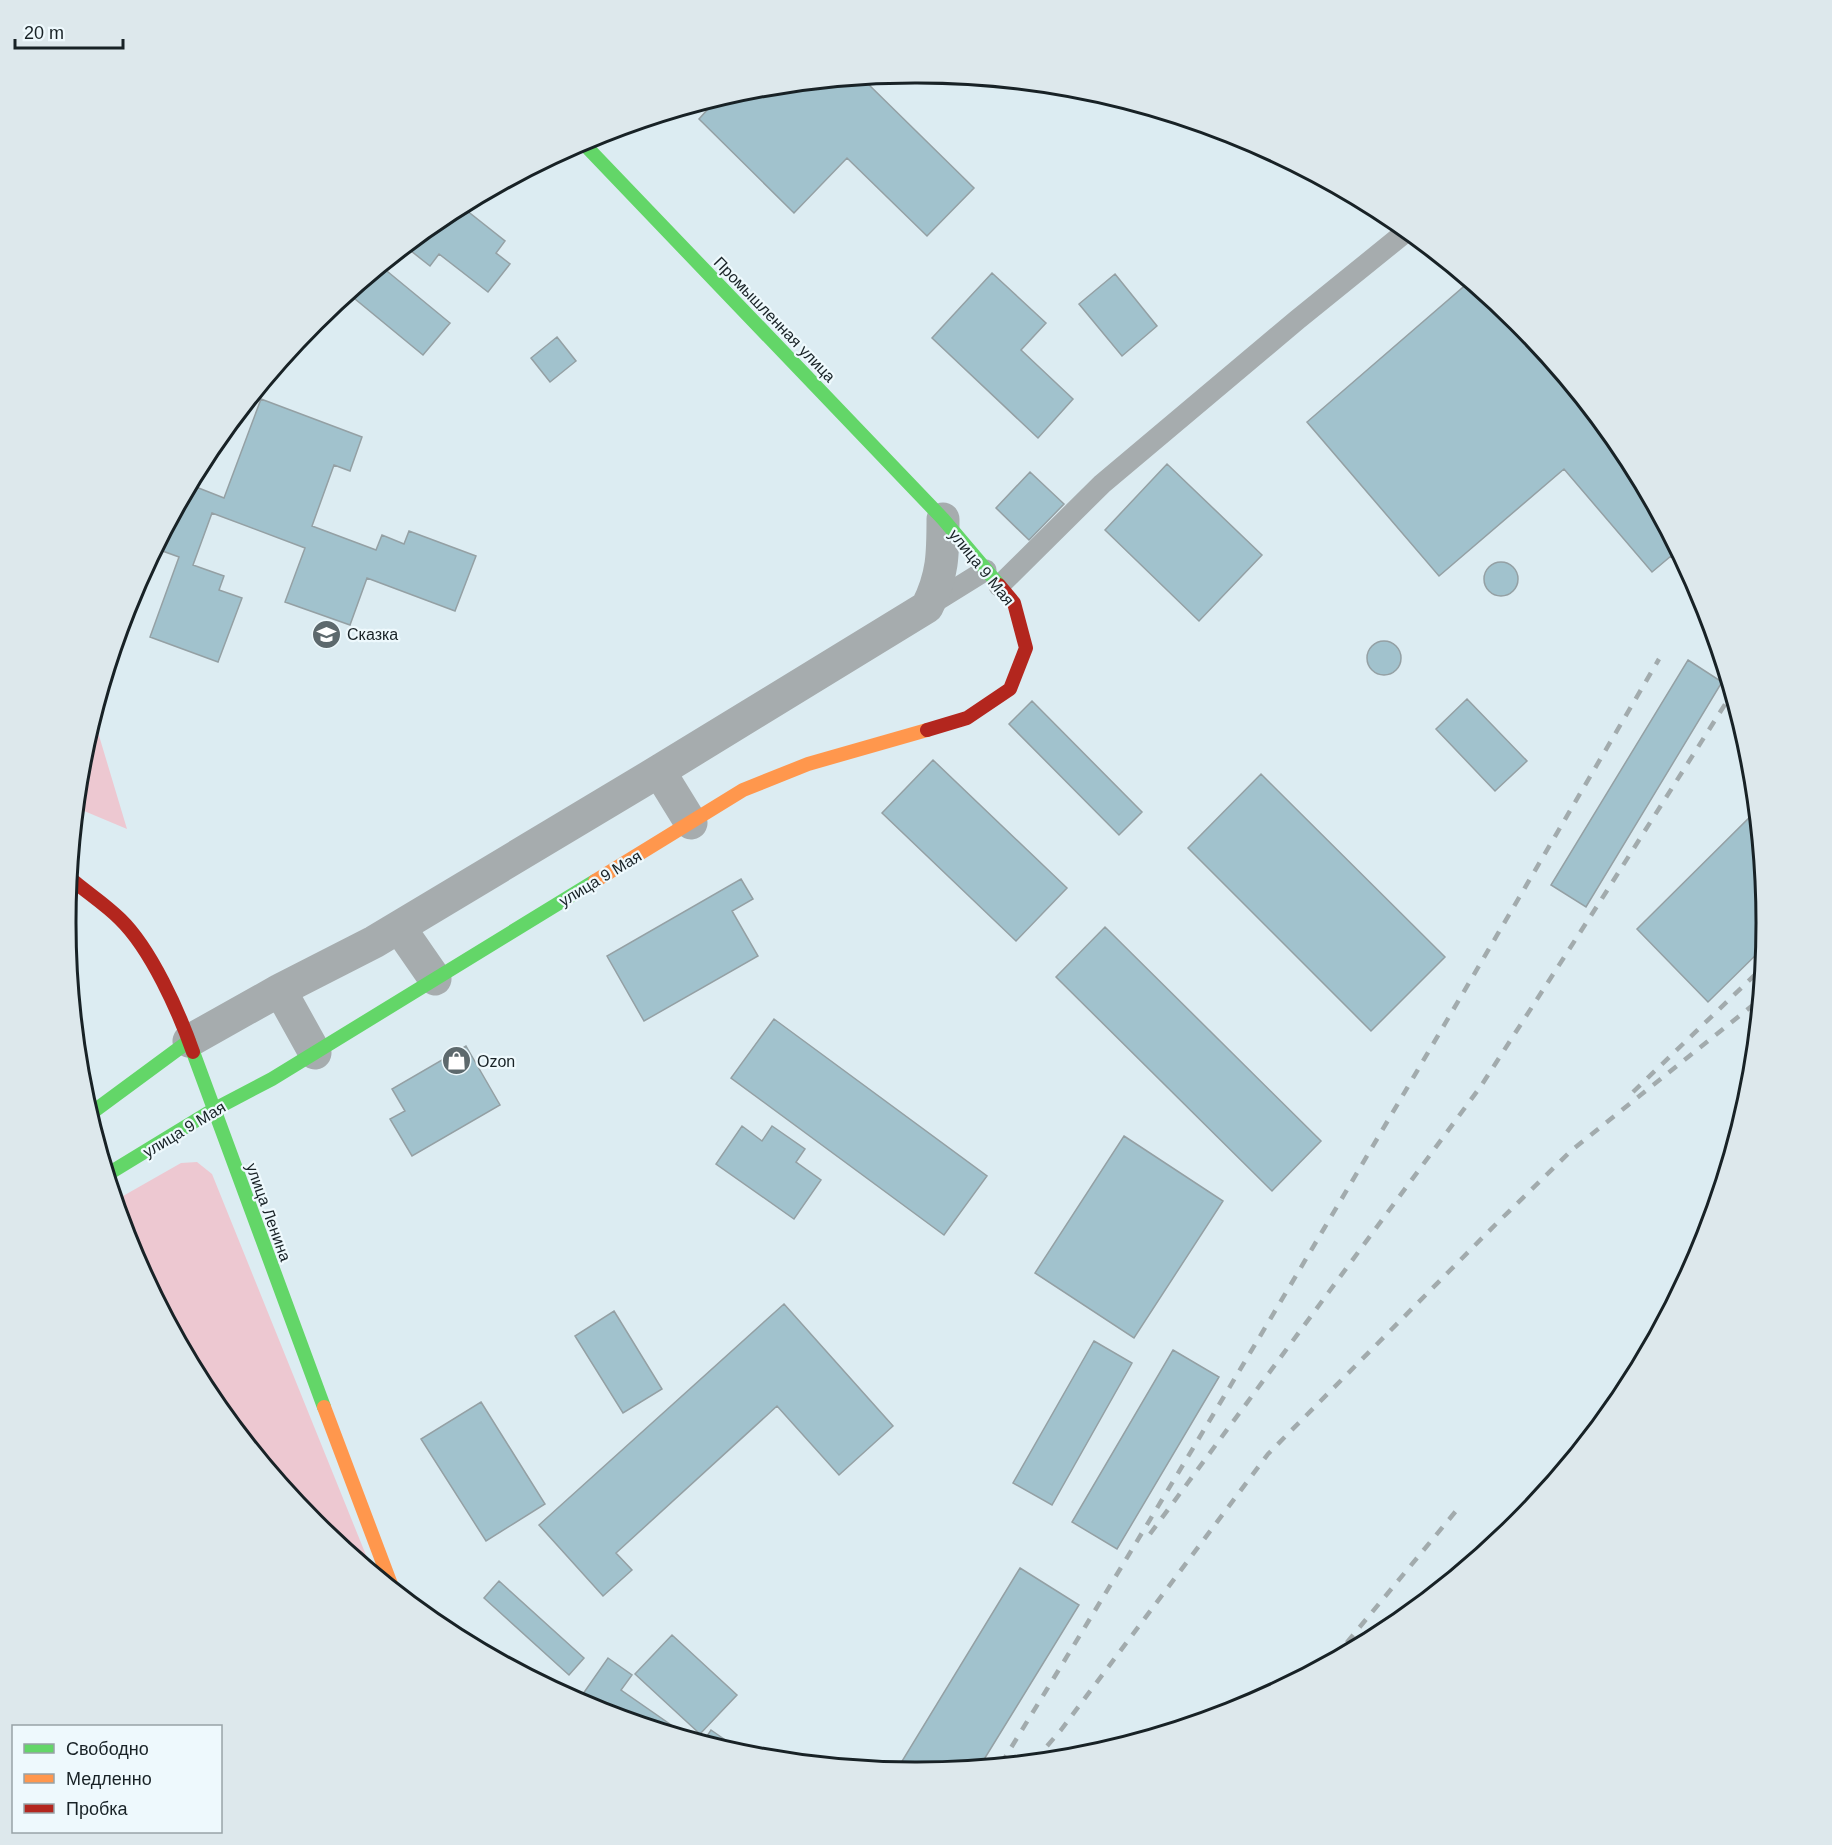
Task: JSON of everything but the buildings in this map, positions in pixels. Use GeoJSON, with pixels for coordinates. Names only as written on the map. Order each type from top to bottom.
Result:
{"type":"FeatureCollection","features":[{"type":"Feature","properties":{"kind":"street","name":"Промышленная улица"},"geometry":{"type":"LineString","coordinates":[[589,150],[944,519]]}},
{"type":"Feature","properties":{"kind":"street","name":"улица 9 Мая"},"geometry":{"type":"LineString","coordinates":[[114,1170],[213,1110],[315,1053],[743,790],[808,764],[968,718],[1010,689],[1026,648],[1014,603],[944,519]]}},
{"type":"Feature","properties":{"kind":"street","name":"улица 9 Мая"},"geometry":{"type":"LineString","coordinates":[[927,607],[936,589],[942,559],[944,519]]}},
{"type":"Feature","properties":{"kind":"street"},"geometry":{"type":"LineString","coordinates":[[98,1108],[189,1041],[280,990],[374,942],[927,607]]}},
{"type":"Feature","properties":{"kind":"street"},"geometry":{"type":"LineString","coordinates":[[659,771],[691,823]]}},
{"type":"Feature","properties":{"kind":"street","name":"улица Ленина"},"geometry":{"type":"LineString","coordinates":[[77,884],[120,919],[139,941],[159,975],[189,1041],[387,1575]]}},
{"type":"Feature","properties":{"kind":"street"},"geometry":{"type":"LineString","coordinates":[[399,927],[435,980]]}},
{"type":"Feature","properties":{"kind":"street"},"geometry":{"type":"LineString","coordinates":[[280,990],[315,1053]]}},
{"type":"Feature","properties":{"kind":"lane"},"geometry":{"type":"LineString","coordinates":[[927,607],[993,578],[1297,320],[1400,237]]}},
{"type":"Feature","properties":{"kind":"shaded area"},"geometry":{"type":"Polygon","coordinates":[[[99,734],[127,829],[84,811],[99,734]]]}},
{"type":"Feature","properties":{"kind":"shaded area"},"geometry":{"type":"Polygon","coordinates":[[[197,1162],[212,1174],[367,1558],[322,1516],[250,1434],[218,1389],[163,1294],[140,1244],[123,1196],[181,1163],[197,1162]]]}},
{"type":"Feature","properties":{"kind":"railway"},"geometry":{"type":"LineString","coordinates":[[1005,1757],[1251,1352],[1659,659]]}},
{"type":"Feature","properties":{"kind":"railway"},"geometry":{"type":"LineString","coordinates":[[1150,1534],[1481,1086],[1726,703]]}},
{"type":"Feature","properties":{"kind":"railway"},"geometry":{"type":"LineString","coordinates":[[1633,1092],[1754,976]]}},
{"type":"Feature","properties":{"kind":"railway"},"geometry":{"type":"LineString","coordinates":[[1041,1752],[1061,1730],[1268,1454],[1572,1150],[1751,1007]]}},
{"type":"Feature","properties":{"kind":"railway"},"geometry":{"type":"LineString","coordinates":[[1346,1644],[1456,1511]]}},
{"type":"Feature","properties":{"kind":"traffic: fast"},"geometry":{"type":"LineString","coordinates":[[589,150],[943,519],[999,585]]}},
{"type":"Feature","properties":{"kind":"traffic: fast"},"geometry":{"type":"LineString","coordinates":[[114,1170],[213,1110],[272,1079],[595,881]]}},
{"type":"Feature","properties":{"kind":"traffic: fast"},"geometry":{"type":"LineString","coordinates":[[98,1108],[189,1041]]}},
{"type":"Feature","properties":{"kind":"traffic: fast"},"geometry":{"type":"LineString","coordinates":[[193,1052],[324,1407]]}},
{"type":"Feature","properties":{"kind":"traffic: slow"},"geometry":{"type":"LineString","coordinates":[[595,881],[743,790],[808,764],[927,730]]}},
{"type":"Feature","properties":{"kind":"traffic: slow"},"geometry":{"type":"LineString","coordinates":[[324,1407],[387,1575]]}},
{"type":"Feature","properties":{"kind":"traffic: jam"},"geometry":{"type":"LineString","coordinates":[[927,730],[967,718],[1010,689],[1026,648],[1014,603],[999,585]]}},
{"type":"Feature","properties":{"kind":"traffic: jam"},"geometry":{"type":"LineString","coordinates":[[77,884],[120,919],[143,947],[172,1000],[193,1052]]}},
{"type":"Feature","properties":{"kind":"place","name":"Сказка"},"geometry":{"type":"Point","coordinates":[326,634]}},
{"type":"Feature","properties":{"kind":"place","name":"Ozon"},"geometry":{"type":"Point","coordinates":[456,1061]}}]}
